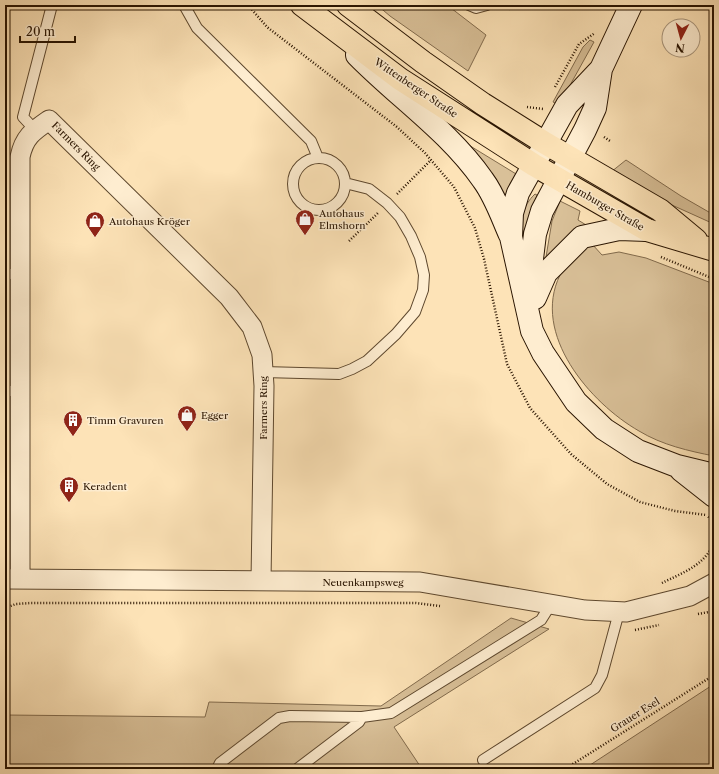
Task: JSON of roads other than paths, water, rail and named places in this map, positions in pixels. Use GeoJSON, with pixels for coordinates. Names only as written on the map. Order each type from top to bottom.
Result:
{"type":"FeatureCollection","features":[{"type":"Feature","properties":{"kind":"main road","name":"Wittenberger Straße"},"geometry":{"type":"LineString","coordinates":[[302,5],[400,79],[534,165]]}},
{"type":"Feature","properties":{"kind":"main road"},"geometry":{"type":"LineString","coordinates":[[348,5],[429,67],[483,104],[570,158]]}},
{"type":"Feature","properties":{"kind":"main road"},"geometry":{"type":"LineString","coordinates":[[556,372],[541,329],[534,299],[531,267],[535,234],[542,211],[595,108],[601,69],[631,5]]}},
{"type":"Feature","properties":{"kind":"main road"},"geometry":{"type":"LineString","coordinates":[[331,28],[373,71],[442,132],[462,153],[484,181],[511,237],[532,331],[543,353],[576,402],[604,429],[638,451],[677,466],[714,475]]}},
{"type":"Feature","properties":{"kind":"main road"},"geometry":{"type":"LineString","coordinates":[[511,237],[512,213],[518,193],[567,104],[601,69]]}},
{"type":"Feature","properties":{"kind":"main road","name":"Hamburger Straße"},"geometry":{"type":"LineString","coordinates":[[570,158],[660,210],[708,247]]}},
{"type":"Feature","properties":{"kind":"main road","name":"Hamburger Straße"},"geometry":{"type":"LineString","coordinates":[[534,165],[647,230],[708,247]]}},
{"type":"Feature","properties":{"kind":"main road"},"geometry":{"type":"LineString","coordinates":[[534,299],[546,273],[582,237],[619,229],[647,230]]}},
{"type":"Feature","properties":{"kind":"main road"},"geometry":{"type":"LineString","coordinates":[[677,466],[714,496]]}},
{"type":"Feature","properties":{"kind":"street","name":"Farmers Ring"},"geometry":{"type":"LineString","coordinates":[[12,579],[12,274],[20,157],[23,144],[35,130],[49,120],[229,297],[252,327],[262,355],[263,372],[261,581]]}},
{"type":"Feature","properties":{"kind":"street","name":"Neuenkampsweg"},"geometry":{"type":"LineString","coordinates":[[12,579],[420,582],[585,610],[619,612],[626,612],[684,598],[714,583]]}},
{"type":"Feature","properties":{"kind":"lane"},"geometry":{"type":"LineString","coordinates":[[35,130],[23,117],[52,5]]}},
{"type":"Feature","properties":{"kind":"lane"},"geometry":{"type":"LineString","coordinates":[[184,5],[197,28],[311,141],[318,158]]}},
{"type":"Feature","properties":{"kind":"lane"},"geometry":{"type":"LineString","coordinates":[[469,5],[476,8],[487,5]]}},
{"type":"Feature","properties":{"kind":"lane"},"geometry":{"type":"LineString","coordinates":[[318,158],[328,159],[337,164],[343,173],[345,183],[344,193],[338,202],[330,208],[320,210],[310,209],[301,203],[295,195],[292,185],[294,175],[304,163],[318,158]]}},
{"type":"Feature","properties":{"kind":"lane"},"geometry":{"type":"LineString","coordinates":[[263,372],[339,374],[352,369],[367,361],[396,334],[415,312],[423,290],[424,275],[420,257],[411,236],[400,217],[387,203],[369,189],[345,183]]}},
{"type":"Feature","properties":{"kind":"lane"},"geometry":{"type":"LineString","coordinates":[[217,769],[220,763],[279,718],[290,716],[362,717],[391,713],[540,620],[551,604]]}},
{"type":"Feature","properties":{"kind":"lane"},"geometry":{"type":"LineString","coordinates":[[483,760],[595,688],[602,674],[619,612]]}},
{"type":"Feature","properties":{"kind":"lane"},"geometry":{"type":"LineString","coordinates":[[297,769],[359,722],[362,717]]}},
{"type":"Feature","properties":{"kind":"place","name":"Autohaus Elmshorn"},"geometry":{"type":"Point","coordinates":[305,236]}},
{"type":"Feature","properties":{"kind":"place","name":"Autohaus Kröger"},"geometry":{"type":"Point","coordinates":[95,238]}},
{"type":"Feature","properties":{"kind":"place","name":"Egger"},"geometry":{"type":"Point","coordinates":[187,432]}},
{"type":"Feature","properties":{"kind":"place","name":"Timm Gravuren"},"geometry":{"type":"Point","coordinates":[73,437]}},
{"type":"Feature","properties":{"kind":"place","name":"Keradent"},"geometry":{"type":"Point","coordinates":[69,503]}}]}
